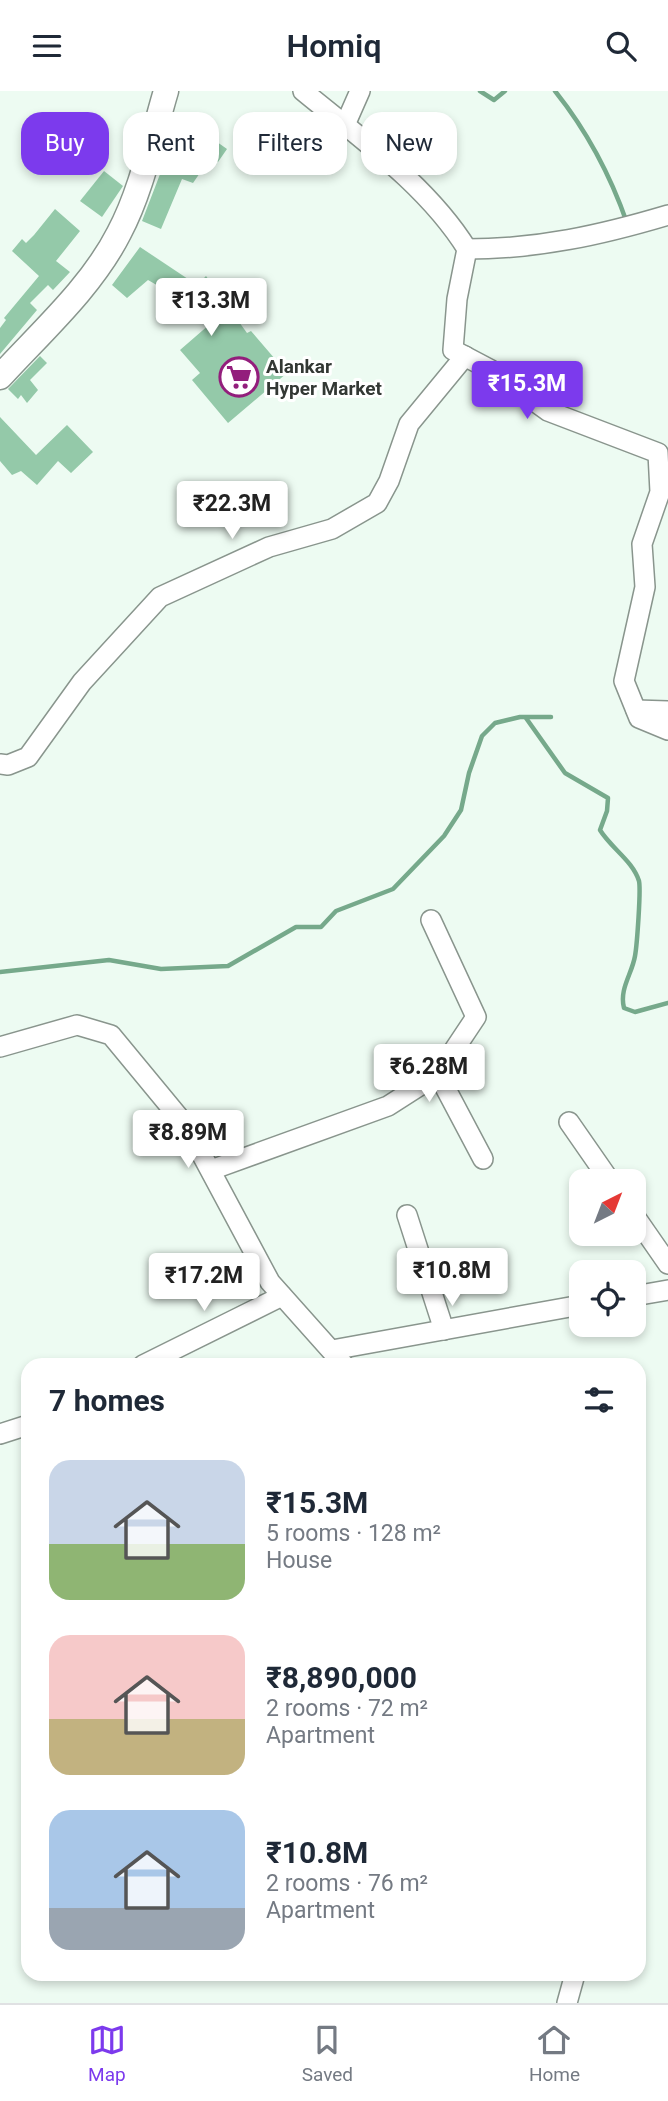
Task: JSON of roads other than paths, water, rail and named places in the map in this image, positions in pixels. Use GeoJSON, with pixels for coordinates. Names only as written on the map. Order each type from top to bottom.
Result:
{"type":"FeatureCollection","features":[{"type":"Feature","properties":{"kind":"main road"},"geometry":{"type":"LineString","coordinates":[[0,377],[78,291],[119,235],[132,207],[166,91]]}},
{"type":"Feature","properties":{"kind":"street"},"geometry":{"type":"LineString","coordinates":[[303,91],[329,112]]}},
{"type":"Feature","properties":{"kind":"street"},"geometry":{"type":"LineString","coordinates":[[347,120],[360,91]]}},
{"type":"Feature","properties":{"kind":"street"},"geometry":{"type":"LineString","coordinates":[[347,127],[382,156],[453,227],[467,249],[457,299],[453,350],[491,370],[548,411],[658,453],[660,492],[642,544],[645,587],[624,681],[639,717],[668,730]]}},
{"type":"Feature","properties":{"kind":"street"},"geometry":{"type":"LineString","coordinates":[[467,249],[511,249],[573,241],[668,215]]}},
{"type":"Feature","properties":{"kind":"street"},"geometry":{"type":"LineString","coordinates":[[0,764],[8,765],[28,757],[82,682],[160,597],[269,547],[332,529],[377,503],[389,481],[409,423],[465,356]]}},
{"type":"Feature","properties":{"kind":"street"},"geometry":{"type":"LineString","coordinates":[[636,710],[668,711]]}},
{"type":"Feature","properties":{"kind":"street"},"geometry":{"type":"LineString","coordinates":[[211,1170],[388,1106],[438,1074],[476,1017],[430,920]]}},
{"type":"Feature","properties":{"kind":"street"},"geometry":{"type":"LineString","coordinates":[[0,1047],[77,1025],[111,1035],[187,1127],[270,1282],[338,1358],[444,1330],[569,1307]]}},
{"type":"Feature","properties":{"kind":"street"},"geometry":{"type":"LineString","coordinates":[[438,1074],[483,1159]]}},
{"type":"Feature","properties":{"kind":"street"},"geometry":{"type":"LineString","coordinates":[[569,1122],[602,1169]]}},
{"type":"Feature","properties":{"kind":"street"},"geometry":{"type":"LineString","coordinates":[[407,1215],[444,1330]]}},
{"type":"Feature","properties":{"kind":"street"},"geometry":{"type":"LineString","coordinates":[[646,1232],[668,1264]]}},
{"type":"Feature","properties":{"kind":"street"},"geometry":{"type":"LineString","coordinates":[[646,1294],[668,1290]]}},
{"type":"Feature","properties":{"kind":"street"},"geometry":{"type":"LineString","coordinates":[[157,1358],[282,1296]]}},
{"type":"Feature","properties":{"kind":"street"},"geometry":{"type":"LineString","coordinates":[[0,1434],[21,1427]]}},
{"type":"Feature","properties":{"kind":"street"},"geometry":{"type":"LineString","coordinates":[[567,2003],[573,1981]]}},
{"type":"Feature","properties":{"kind":"waterway"},"geometry":{"type":"LineString","coordinates":[[480,91],[494,100],[505,91]]}},
{"type":"Feature","properties":{"kind":"waterway"},"geometry":{"type":"LineString","coordinates":[[555,91],[597,154],[627,223]]}},
{"type":"Feature","properties":{"kind":"waterway"},"geometry":{"type":"LineString","coordinates":[[0,972],[109,960],[161,969],[228,966],[296,927],[321,927],[336,911],[393,889],[444,836],[461,810],[469,773],[482,736],[495,723],[520,717],[551,717]]}},
{"type":"Feature","properties":{"kind":"waterway"},"geometry":{"type":"LineString","coordinates":[[526,718],[565,773],[608,798],[607,811],[600,830],[632,867],[639,881],[636,950],[624,988],[624,1008],[635,1012],[668,1003]]}},
{"type":"Feature","properties":{"kind":"place","name":"Alankar Hyper Market"},"geometry":{"type":"Point","coordinates":[239,377]}}]}
